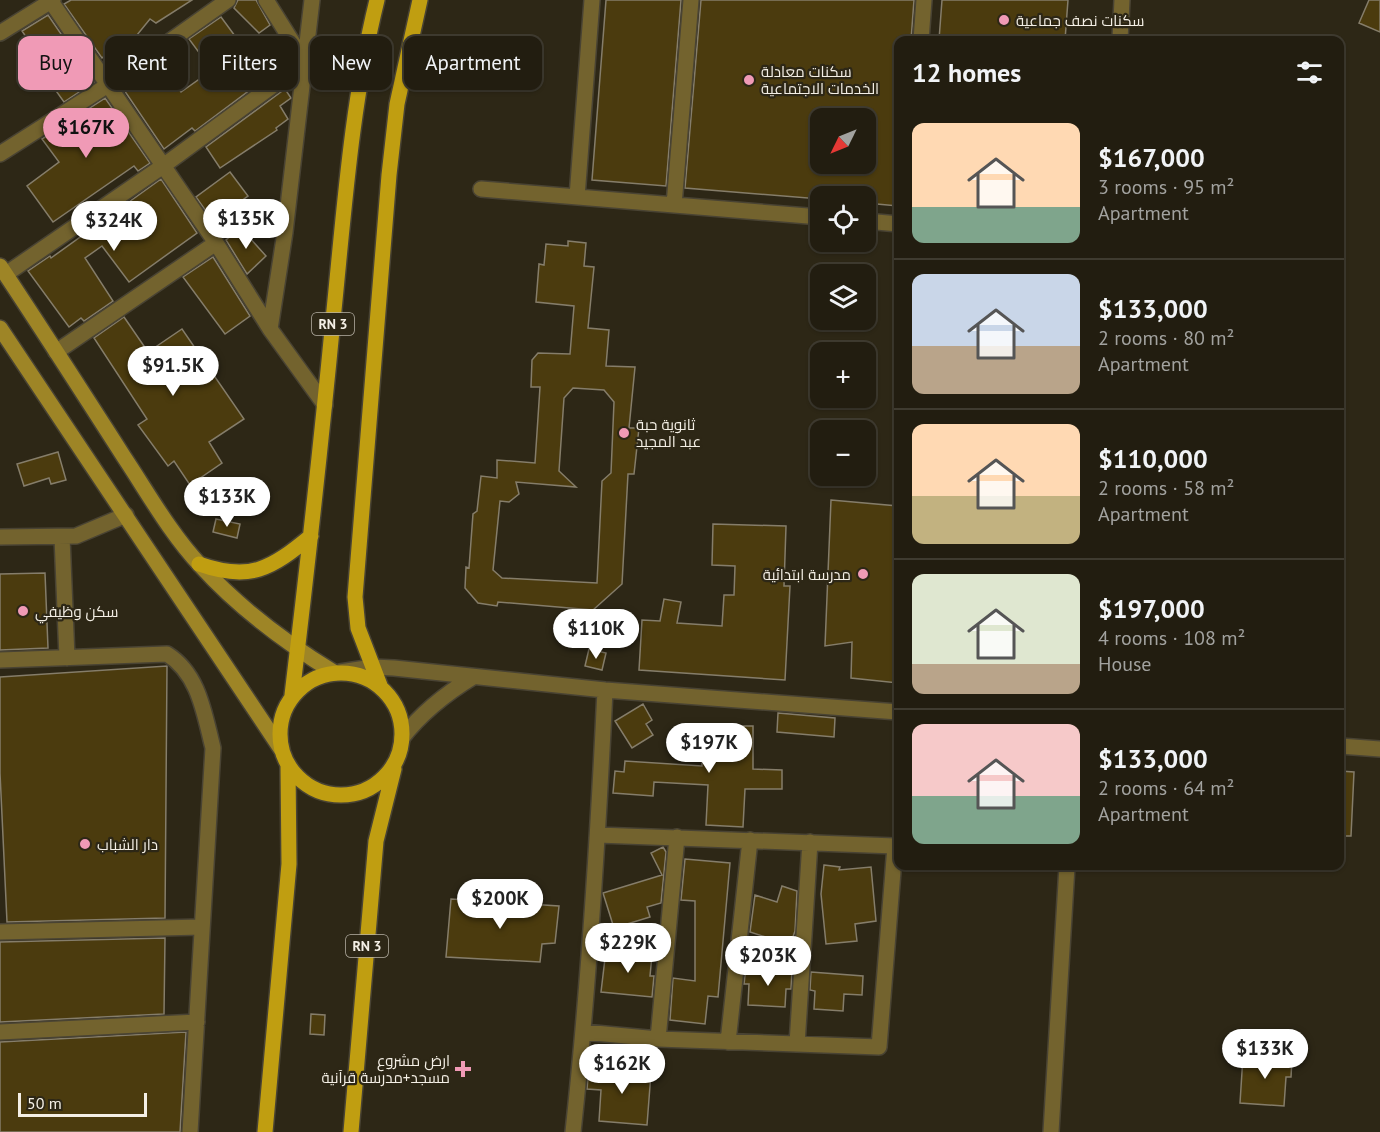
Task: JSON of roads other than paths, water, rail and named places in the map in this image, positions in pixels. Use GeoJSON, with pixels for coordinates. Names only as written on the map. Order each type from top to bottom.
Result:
{"type":"FeatureCollection","features":[{"type":"Feature","properties":{"kind":"main road","name":"RN 3"},"geometry":{"type":"LineString","coordinates":[[292,696],[356,107],[367,40],[377,0]]}},
{"type":"Feature","properties":{"kind":"main road","name":"RN 3"},"geometry":{"type":"LineString","coordinates":[[381,688],[358,628],[355,597],[388,175],[397,104],[420,0]]}},
{"type":"Feature","properties":{"kind":"main road"},"geometry":{"type":"LineString","coordinates":[[3,270],[167,522],[199,564],[228,594],[298,650],[337,672]]}},
{"type":"Feature","properties":{"kind":"main road"},"geometry":{"type":"LineString","coordinates":[[0,328],[281,748],[288,766],[289,864],[265,1132]]}},
{"type":"Feature","properties":{"kind":"main road"},"geometry":{"type":"LineString","coordinates":[[199,564],[219,571],[241,573],[263,569],[283,559],[311,536]]}},
{"type":"Feature","properties":{"kind":"main road"},"geometry":{"type":"LineString","coordinates":[[281,748],[279,730],[283,712],[292,696],[304,684],[319,676],[337,672],[355,674],[369,679],[381,688],[393,702],[400,720],[402,738],[396,762],[385,777],[370,788],[353,794],[334,795],[316,790],[301,780],[288,766]]}},
{"type":"Feature","properties":{"kind":"main road","name":"RN 3"},"geometry":{"type":"LineString","coordinates":[[351,1132],[376,841],[396,762]]}},
{"type":"Feature","properties":{"kind":"street"},"geometry":{"type":"LineString","coordinates":[[0,33],[51,0],[105,81]]}},
{"type":"Feature","properties":{"kind":"street"},"geometry":{"type":"LineString","coordinates":[[177,36],[228,0]]}},
{"type":"Feature","properties":{"kind":"street"},"geometry":{"type":"LineString","coordinates":[[266,0],[305,62]]}},
{"type":"Feature","properties":{"kind":"street"},"geometry":{"type":"LineString","coordinates":[[270,329],[288,209],[312,0]]}},
{"type":"Feature","properties":{"kind":"street"},"geometry":{"type":"LineString","coordinates":[[577,197],[592,0]]}},
{"type":"Feature","properties":{"kind":"street"},"geometry":{"type":"LineString","coordinates":[[674,205],[691,0]]}},
{"type":"Feature","properties":{"kind":"street"},"geometry":{"type":"LineString","coordinates":[[921,36],[924,0]]}},
{"type":"Feature","properties":{"kind":"street"},"geometry":{"type":"LineString","coordinates":[[1120,36],[1122,0]]}},
{"type":"Feature","properties":{"kind":"street"},"geometry":{"type":"LineString","coordinates":[[3,270],[163,166],[305,62]]}},
{"type":"Feature","properties":{"kind":"street"},"geometry":{"type":"LineString","coordinates":[[0,154],[105,87]]}},
{"type":"Feature","properties":{"kind":"street"},"geometry":{"type":"LineString","coordinates":[[111,90],[216,243],[270,329],[325,405]]}},
{"type":"Feature","properties":{"kind":"street"},"geometry":{"type":"LineString","coordinates":[[481,189],[810,216]]}},
{"type":"Feature","properties":{"kind":"street"},"geometry":{"type":"LineString","coordinates":[[876,222],[894,224]]}},
{"type":"Feature","properties":{"kind":"street"},"geometry":{"type":"LineString","coordinates":[[56,352],[216,243]]}},
{"type":"Feature","properties":{"kind":"street"},"geometry":{"type":"LineString","coordinates":[[0,537],[76,537],[126,515]]}},
{"type":"Feature","properties":{"kind":"street"},"geometry":{"type":"LineString","coordinates":[[62,537],[67,658]]}},
{"type":"Feature","properties":{"kind":"street"},"geometry":{"type":"LineString","coordinates":[[0,660],[167,654],[180,662],[198,690],[213,748],[190,1132]]}},
{"type":"Feature","properties":{"kind":"street"},"geometry":{"type":"LineString","coordinates":[[337,672],[373,667],[394,668],[605,690],[894,712]]}},
{"type":"Feature","properties":{"kind":"street"},"geometry":{"type":"LineString","coordinates":[[402,738],[436,702],[473,677]]}},
{"type":"Feature","properties":{"kind":"street"},"geometry":{"type":"LineString","coordinates":[[573,1132],[584,1032],[598,836],[605,690]]}},
{"type":"Feature","properties":{"kind":"street"},"geometry":{"type":"LineString","coordinates":[[1344,746],[1380,749]]}},
{"type":"Feature","properties":{"kind":"street"},"geometry":{"type":"LineString","coordinates":[[598,836],[894,846]]}},
{"type":"Feature","properties":{"kind":"street"},"geometry":{"type":"LineString","coordinates":[[658,1039],[677,837]]}},
{"type":"Feature","properties":{"kind":"street"},"geometry":{"type":"LineString","coordinates":[[728,1042],[750,840]]}},
{"type":"Feature","properties":{"kind":"street"},"geometry":{"type":"LineString","coordinates":[[797,1044],[810,843]]}},
{"type":"Feature","properties":{"kind":"street"},"geometry":{"type":"LineString","coordinates":[[584,1032],[658,1039],[879,1047],[894,859]]}},
{"type":"Feature","properties":{"kind":"street"},"geometry":{"type":"LineString","coordinates":[[1051,1132],[1067,870]]}},
{"type":"Feature","properties":{"kind":"street"},"geometry":{"type":"LineString","coordinates":[[0,932],[201,927]]}},
{"type":"Feature","properties":{"kind":"street"},"geometry":{"type":"LineString","coordinates":[[0,1032],[197,1022]]}},
{"type":"Feature","properties":{"kind":"place","name":"سكنات نصف جماعية"},"geometry":{"type":"Point","coordinates":[1004,20]}},
{"type":"Feature","properties":{"kind":"place","name":"سكنات معادلة الخدمات الاجتماعية"},"geometry":{"type":"Point","coordinates":[749,80]}},
{"type":"Feature","properties":{"kind":"place","name":"ثانوية حبة عبد المجيد"},"geometry":{"type":"Point","coordinates":[624,433]}},
{"type":"Feature","properties":{"kind":"place","name":"مدرسة ابتدائية"},"geometry":{"type":"Point","coordinates":[863,574]}},
{"type":"Feature","properties":{"kind":"place","name":"سكن وظيفي"},"geometry":{"type":"Point","coordinates":[23,611]}},
{"type":"Feature","properties":{"kind":"place","name":"دار الشباب"},"geometry":{"type":"Point","coordinates":[85,844]}},
{"type":"Feature","properties":{"kind":"place","name":"ارض مشروع مسجد+مدرسة قرآنية"},"geometry":{"type":"Point","coordinates":[463,1069]}}]}
